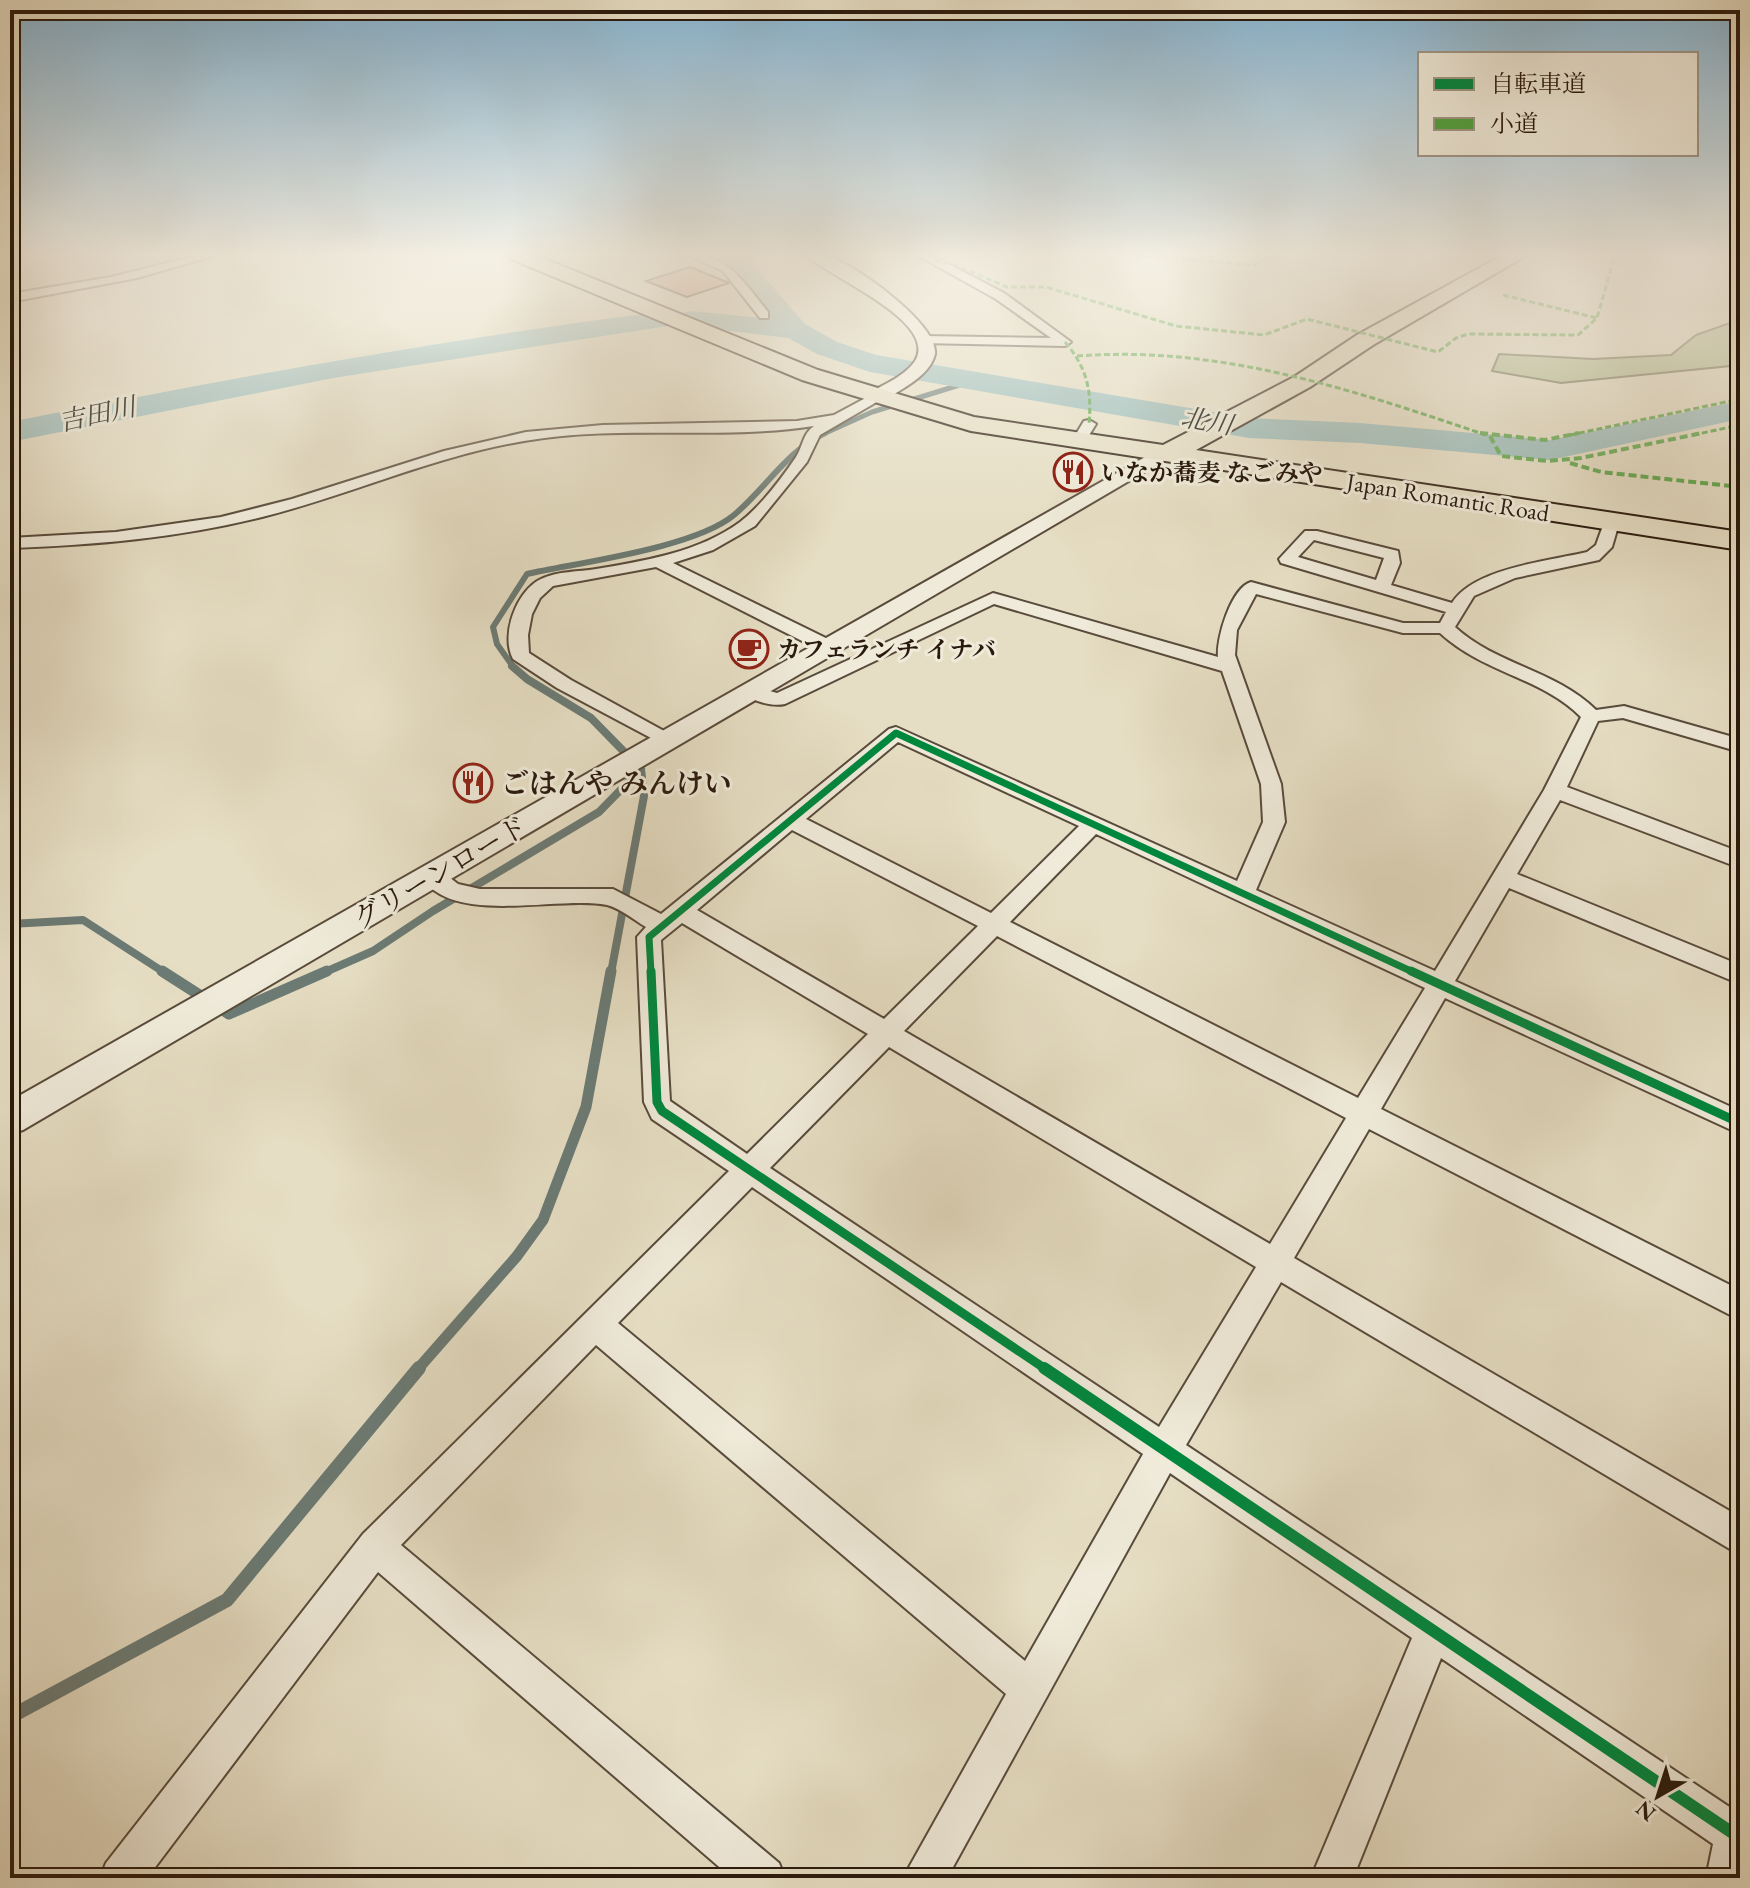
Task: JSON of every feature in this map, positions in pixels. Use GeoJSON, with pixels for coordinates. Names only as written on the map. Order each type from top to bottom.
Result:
{"type":"FeatureCollection","features":[{"type":"Feature","properties":{"kind":"highway","name":"Japan Romantic Road"},"geometry":{"type":"LineString","coordinates":[[730,343],[795,370],[875,397],[971,424],[1083,433],[1161,454],[1740,541]]}},
{"type":"Feature","properties":{"kind":"highway"},"geometry":{"type":"LineString","coordinates":[[1161,454],[1182,448],[1209,426],[1339,360],[1361,343]]}},
{"type":"Feature","properties":{"kind":"street"},"geometry":{"type":"LineString","coordinates":[[668,741],[564,684],[520,655],[516,637],[523,613],[538,587],[548,582],[658,562],[719,542],[747,525],[772,498],[811,446],[813,433],[900,382],[924,361],[925,343]]}},
{"type":"Feature","properties":{"kind":"street"},"geometry":{"type":"LineString","coordinates":[[10,543],[109,538],[222,521],[526,436],[622,429],[777,428],[835,419]]}},
{"type":"Feature","properties":{"kind":"street","name":"グリーンロード"},"geometry":{"type":"LineString","coordinates":[[10,1119],[1161,454]]}},
{"type":"Feature","properties":{"kind":"street"},"geometry":{"type":"LineString","coordinates":[[1445,628],[1467,593],[1510,574],[1593,556],[1604,547],[1611,523]]}},
{"type":"Feature","properties":{"kind":"street"},"geometry":{"type":"LineString","coordinates":[[1381,587],[1392,563],[1392,555],[1311,534],[1287,559],[1457,610]]}},
{"type":"Feature","properties":{"kind":"street"},"geometry":{"type":"LineString","coordinates":[[658,562],[829,647]]}},
{"type":"Feature","properties":{"kind":"street"},"geometry":{"type":"LineString","coordinates":[[1242,895],[1274,822],[1271,784],[1226,655],[1228,630],[1251,587],[1403,628],[1445,628],[1471,650],[1531,676],[1580,703],[1591,716]]}},
{"type":"Feature","properties":{"kind":"street"},"geometry":{"type":"LineString","coordinates":[[752,692],[778,700],[993,598],[1230,667]]}},
{"type":"Feature","properties":{"kind":"street"},"geometry":{"type":"LineString","coordinates":[[1591,716],[1624,712],[1740,746]]}},
{"type":"Feature","properties":{"kind":"street"},"geometry":{"type":"LineString","coordinates":[[924,1878],[1164,1451],[1555,790],[1591,716]]}},
{"type":"Feature","properties":{"kind":"street"},"geometry":{"type":"LineString","coordinates":[[1727,1878],[1738,1836],[662,1111],[657,1102],[649,937],[896,733],[1740,1123]]}},
{"type":"Feature","properties":{"kind":"street"},"geometry":{"type":"LineString","coordinates":[[1555,790],[1740,860]]}},
{"type":"Feature","properties":{"kind":"street"},"geometry":{"type":"LineString","coordinates":[[790,820],[1740,1306]]}},
{"type":"Feature","properties":{"kind":"street"},"geometry":{"type":"LineString","coordinates":[[121,1878],[375,1546],[1093,825]]}},
{"type":"Feature","properties":{"kind":"street"},"geometry":{"type":"LineString","coordinates":[[432,876],[451,890],[480,897],[613,897],[672,918],[887,1033],[1740,1537]]}},
{"type":"Feature","properties":{"kind":"street"},"geometry":{"type":"LineString","coordinates":[[1503,877],[1740,975]]}},
{"type":"Feature","properties":{"kind":"street"},"geometry":{"type":"LineString","coordinates":[[596,1325],[1030,1689]]}},
{"type":"Feature","properties":{"kind":"street"},"geometry":{"type":"LineString","coordinates":[[375,1546],[764,1878]]}},
{"type":"Feature","properties":{"kind":"street"},"geometry":{"type":"LineString","coordinates":[[1332,1878],[1433,1631]]}},
{"type":"Feature","properties":{"kind":"green space"},"geometry":{"type":"Polygon","coordinates":[[[1686,343],[1740,343],[1740,365],[1561,383],[1492,371],[1499,354],[1593,359],[1671,355],[1686,343]]]}},
{"type":"Feature","properties":{"kind":"waterway","name":"吉田川"},"geometry":{"type":"LineString","coordinates":[[10,432],[333,369],[494,343]]}},
{"type":"Feature","properties":{"kind":"waterway","name":"北川"},"geometry":{"type":"LineString","coordinates":[[818,343],[870,363],[1249,428],[1360,433],[1550,450],[1740,410]]}},
{"type":"Feature","properties":{"kind":"waterway"},"geometry":{"type":"LineString","coordinates":[[823,434],[872,412],[966,383],[978,384]]}},
{"type":"Feature","properties":{"kind":"waterway"},"geometry":{"type":"LineString","coordinates":[[514,667],[497,644],[493,627],[527,574],[665,545],[716,527],[745,505],[800,449],[823,434]]}},
{"type":"Feature","properties":{"kind":"waterway"},"geometry":{"type":"LineString","coordinates":[[514,667],[591,718],[641,769]]}},
{"type":"Feature","properties":{"kind":"waterway"},"geometry":{"type":"LineString","coordinates":[[323,973],[373,951],[433,911],[599,812],[641,769]]}},
{"type":"Feature","properties":{"kind":"waterway"},"geometry":{"type":"LineString","coordinates":[[611,973],[644,796],[641,769]]}},
{"type":"Feature","properties":{"kind":"waterway"},"geometry":{"type":"LineString","coordinates":[[10,924],[83,920],[165,973]]}},
{"type":"Feature","properties":{"kind":"waterway"},"geometry":{"type":"LineString","coordinates":[[162,971],[229,1014],[327,971]]}},
{"type":"Feature","properties":{"kind":"waterway"},"geometry":{"type":"LineString","coordinates":[[417,1370],[517,1256],[543,1220],[586,1107],[611,971]]}},
{"type":"Feature","properties":{"kind":"waterway"},"geometry":{"type":"LineString","coordinates":[[10,1717],[227,1600],[419,1368]]}},
{"type":"Feature","properties":{"kind":"marked path"},"geometry":{"type":"LineString","coordinates":[[1066,343],[1080,362],[1088,380],[1091,399],[1089,424]]}},
{"type":"Feature","properties":{"kind":"marked path"},"geometry":{"type":"LineString","coordinates":[[1403,343],[1438,352],[1449,343]]}},
{"type":"Feature","properties":{"kind":"marked path"},"geometry":{"type":"LineString","coordinates":[[1077,356],[1129,352],[1176,355],[1257,367],[1358,392],[1490,436],[1545,440],[1740,399]]}},
{"type":"Feature","properties":{"kind":"marked path"},"geometry":{"type":"LineString","coordinates":[[1490,436],[1501,456],[1548,461],[1581,458],[1740,425]]}},
{"type":"Feature","properties":{"kind":"marked path"},"geometry":{"type":"LineString","coordinates":[[1570,463],[1601,472],[1740,487]]}},
{"type":"Feature","properties":{"kind":"cycle path"},"geometry":{"type":"LineString","coordinates":[[1740,1123],[896,733],[649,937],[657,1102],[662,1111],[1740,1838]]}},
{"type":"Feature","properties":{"kind":"place","name":"いなか蕎麦 なごみや"},"geometry":{"type":"Point","coordinates":[1073,472]}},
{"type":"Feature","properties":{"kind":"place","name":"カフェランチ イナバ"},"geometry":{"type":"Point","coordinates":[749,649]}},
{"type":"Feature","properties":{"kind":"place","name":"ごはんや みんけい"},"geometry":{"type":"Point","coordinates":[473,783]}}]}
